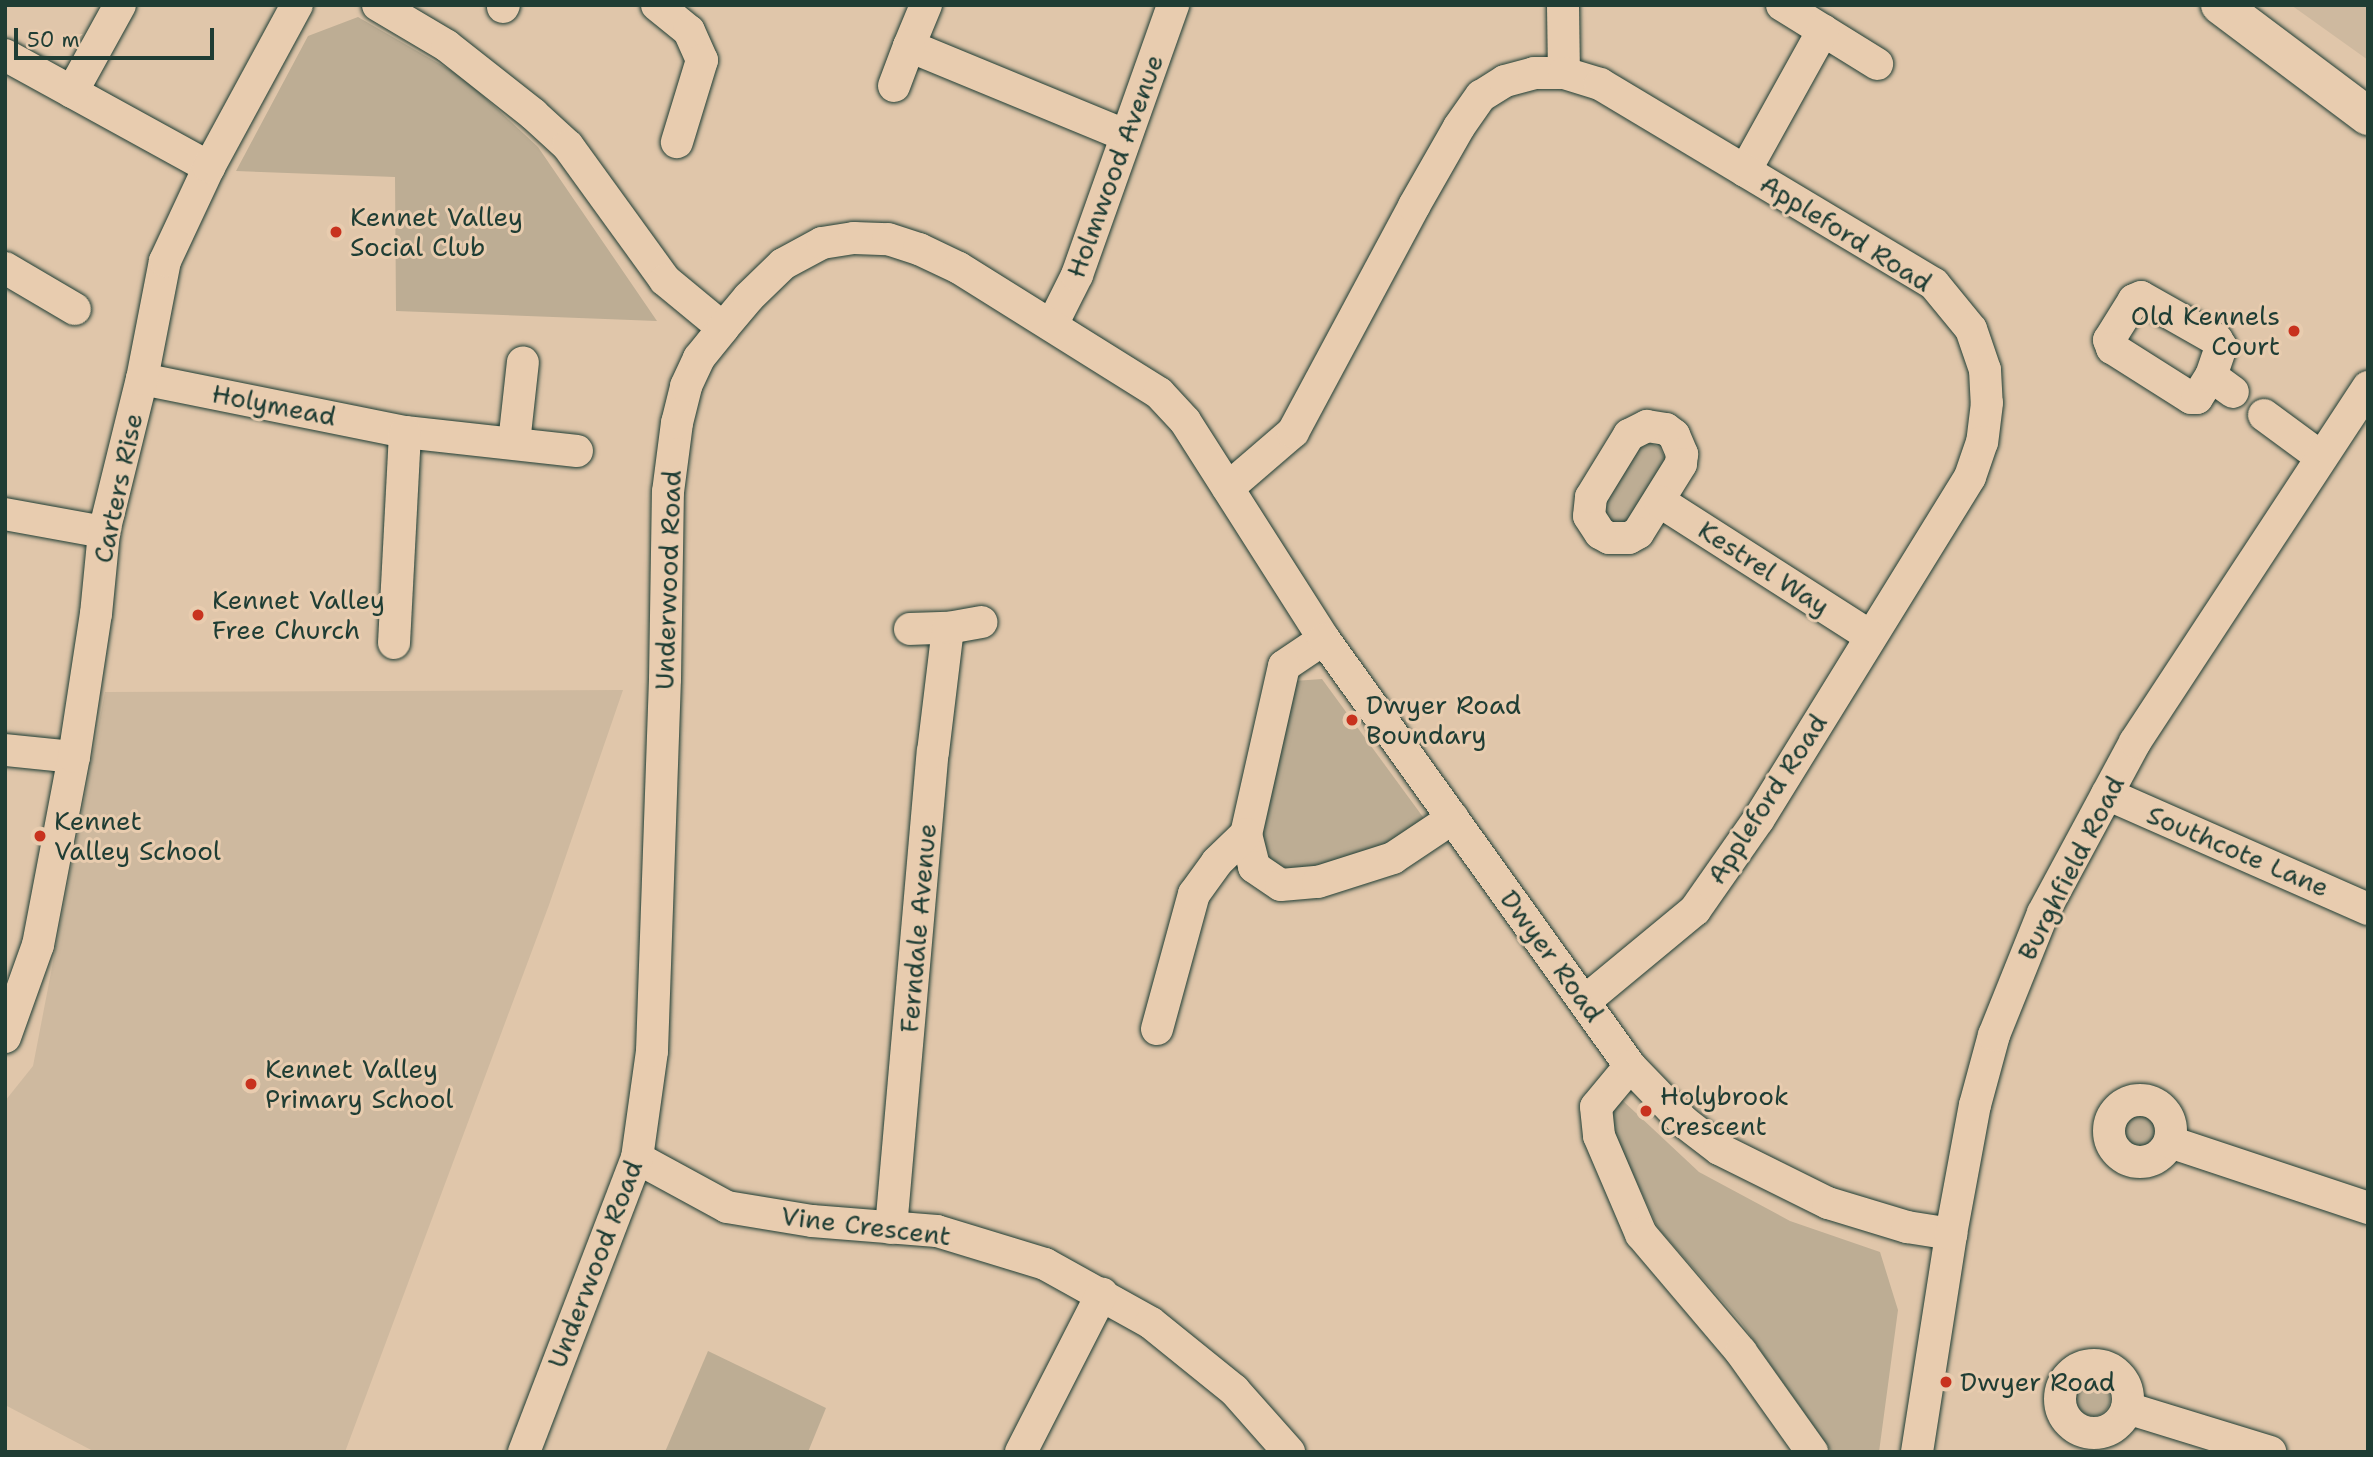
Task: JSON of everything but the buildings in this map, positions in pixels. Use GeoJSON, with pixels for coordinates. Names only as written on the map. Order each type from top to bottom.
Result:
{"type":"FeatureCollection","features":[{"type":"Feature","properties":{"kind":"main road"},"geometry":{"type":"LineString","coordinates":[[2220,5],[2368,116]]}},
{"type":"Feature","properties":{"kind":"street"},"geometry":{"type":"LineString","coordinates":[[72,92],[120,5]]}},
{"type":"Feature","properties":{"kind":"street","name":"Carters Rise"},"geometry":{"type":"LineString","coordinates":[[5,1037],[38,945],[74,758],[96,614],[104,532],[142,379],[165,261],[209,167],[297,5]]}},
{"type":"Feature","properties":{"kind":"street"},"geometry":{"type":"LineString","coordinates":[[378,5],[447,46],[533,114],[568,146],[665,280],[723,328]]}},
{"type":"Feature","properties":{"kind":"street"},"geometry":{"type":"LineString","coordinates":[[657,5],[689,31],[702,60],[677,142]]}},
{"type":"Feature","properties":{"kind":"street"},"geometry":{"type":"LineString","coordinates":[[894,86],[926,5]]}},
{"type":"Feature","properties":{"kind":"street","name":"Holmwood Avenue"},"geometry":{"type":"LineString","coordinates":[[1052,325],[1077,275],[1173,5]]}},
{"type":"Feature","properties":{"kind":"street"},"geometry":{"type":"LineString","coordinates":[[1563,5],[1564,73]]}},
{"type":"Feature","properties":{"kind":"street"},"geometry":{"type":"LineString","coordinates":[[1782,5],[1877,64]]}},
{"type":"Feature","properties":{"kind":"street"},"geometry":{"type":"LineString","coordinates":[[1745,171],[1823,30]]}},
{"type":"Feature","properties":{"kind":"street"},"geometry":{"type":"LineString","coordinates":[[909,46],[1125,135]]}},
{"type":"Feature","properties":{"kind":"street"},"geometry":{"type":"LineString","coordinates":[[5,55],[209,167]]}},
{"type":"Feature","properties":{"kind":"street","name":"Appleford Road"},"geometry":{"type":"LineString","coordinates":[[1228,488],[1293,432],[1459,127],[1482,96],[1505,80],[1534,73],[1564,73],[1600,84],[1934,284],[1971,329],[1985,370],[1987,403],[1982,442],[1970,477],[1758,820],[1695,910],[1585,1001]]}},
{"type":"Feature","properties":{"kind":"street","name":"Underwood Road"},"geometry":{"type":"LineString","coordinates":[[524,1452],[638,1158],[652,1051],[665,693],[668,492],[677,423],[686,386],[699,358],[749,297],[783,264],[822,243],[854,238],[888,239],[919,249],[959,268],[1158,393],[1185,421],[1228,488]]}},
{"type":"Feature","properties":{"kind":"street"},"geometry":{"type":"LineString","coordinates":[[5,268],[75,309]]}},
{"type":"Feature","properties":{"kind":"street"},"geometry":{"type":"LineString","coordinates":[[514,443],[523,362]]}},
{"type":"Feature","properties":{"kind":"street","name":"Holymead"},"geometry":{"type":"LineString","coordinates":[[142,379],[405,432],[577,451]]}},
{"type":"Feature","properties":{"kind":"street","name":"Burghfield Road"},"geometry":{"type":"LineString","coordinates":[[1917,1452],[1951,1234],[1975,1105],[1994,1035],[2043,913],[2135,742],[2368,387]]}},
{"type":"Feature","properties":{"kind":"street"},"geometry":{"type":"LineString","coordinates":[[2264,415],[2321,457]]}},
{"type":"Feature","properties":{"kind":"street"},"geometry":{"type":"LineString","coordinates":[[394,643],[405,432]]}},
{"type":"Feature","properties":{"kind":"street","name":"Dwyer Road"},"geometry":{"type":"LineString","coordinates":[[1228,488],[1324,639],[1630,1066],[1684,1122],[1719,1149],[1828,1203],[1907,1227],[1951,1234]]}},
{"type":"Feature","properties":{"kind":"street","name":"Kestrel Way"},"geometry":{"type":"LineString","coordinates":[[1659,501],[1870,636]]}},
{"type":"Feature","properties":{"kind":"street"},"geometry":{"type":"LineString","coordinates":[[5,514],[104,532]]}},
{"type":"Feature","properties":{"kind":"street"},"geometry":{"type":"LineString","coordinates":[[910,629],[948,628],[981,622]]}},
{"type":"Feature","properties":{"kind":"street","name":"Ferndale Avenue"},"geometry":{"type":"LineString","coordinates":[[891,1228],[933,752],[948,628]]}},
{"type":"Feature","properties":{"kind":"street"},"geometry":{"type":"LineString","coordinates":[[1324,639],[1284,666],[1245,834],[1254,867],[1281,885],[1318,882],[1393,858],[1453,818]]}},
{"type":"Feature","properties":{"kind":"street"},"geometry":{"type":"LineString","coordinates":[[5,750],[74,758]]}},
{"type":"Feature","properties":{"kind":"street","name":"Southcote Lane"},"geometry":{"type":"LineString","coordinates":[[2107,794],[2317,884],[2368,909]]}},
{"type":"Feature","properties":{"kind":"street"},"geometry":{"type":"LineString","coordinates":[[1157,1029],[1194,894],[1217,862],[1245,834]]}},
{"type":"Feature","properties":{"kind":"street"},"geometry":{"type":"LineString","coordinates":[[1630,1066],[1596,1107],[1599,1136],[1641,1234],[1741,1352],[1812,1452]]}},
{"type":"Feature","properties":{"kind":"street"},"geometry":{"type":"LineString","coordinates":[[2170,1142],[2368,1208]]}},
{"type":"Feature","properties":{"kind":"street","name":"Vine Crescent"},"geometry":{"type":"LineString","coordinates":[[638,1158],[727,1208],[812,1221],[937,1231],[974,1240],[1045,1264],[1151,1323],[1234,1390],[1289,1452]]}},
{"type":"Feature","properties":{"kind":"street"},"geometry":{"type":"LineString","coordinates":[[1021,1452],[1102,1294]]}},
{"type":"Feature","properties":{"kind":"street"},"geometry":{"type":"LineString","coordinates":[[2127,1408],[2270,1452]]}},
{"type":"Feature","properties":{"kind":"shaded area"},"geometry":{"type":"Polygon","coordinates":[[[2291,5],[2368,5],[2368,60],[2291,5]]]}},
{"type":"Feature","properties":{"kind":"shaded area"},"geometry":{"type":"Polygon","coordinates":[[[358,17],[464,78],[538,147],[657,321],[396,311],[395,177],[236,171],[308,36],[358,17]]]}},
{"type":"Feature","properties":{"kind":"shaded area"},"geometry":{"type":"Polygon","coordinates":[[[1647,441],[1660,448],[1666,460],[1636,519],[1617,525],[1605,518],[1600,497],[1628,450],[1647,441]]]}},
{"type":"Feature","properties":{"kind":"shaded area"},"geometry":{"type":"Polygon","coordinates":[[[1322,679],[1431,828],[1302,873],[1272,863],[1261,834],[1294,681],[1322,679]]]}},
{"type":"Feature","properties":{"kind":"shaded area","name":"Kennet Valley Primary School"},"geometry":{"type":"Polygon","coordinates":[[[623,690],[549,905],[345,1452],[95,1452],[5,1405],[5,1101],[33,1066],[105,692],[623,690]]]}},
{"type":"Feature","properties":{"kind":"shaded area"},"geometry":{"type":"Polygon","coordinates":[[[1621,1099],[1699,1172],[1790,1221],[1880,1252],[1898,1310],[1879,1452],[1832,1452],[1740,1321],[1658,1228],[1608,1120],[1621,1099]]]}},
{"type":"Feature","properties":{"kind":"shaded area"},"geometry":{"type":"Polygon","coordinates":[[[2139,1115],[2151,1119],[2155,1131],[2151,1143],[2139,1147],[2127,1143],[2123,1131],[2127,1119],[2139,1115]]]}},
{"type":"Feature","properties":{"kind":"shaded area"},"geometry":{"type":"Polygon","coordinates":[[[708,1351],[826,1408],[808,1452],[665,1452],[708,1351]]]}},
{"type":"Feature","properties":{"kind":"shaded area"},"geometry":{"type":"Polygon","coordinates":[[[2093,1382],[2105,1387],[2110,1399],[2105,1411],[2093,1416],[2081,1411],[2076,1399],[2081,1387],[2093,1382]]]}},
{"type":"Feature","properties":{"kind":"place","name":"Kennet Valley Social Club"},"geometry":{"type":"Point","coordinates":[336,232]}},
{"type":"Feature","properties":{"kind":"place","name":"Old Kennels Court"},"geometry":{"type":"Point","coordinates":[2294,331]}},
{"type":"Feature","properties":{"kind":"place","name":"Kennet Valley Free Church"},"geometry":{"type":"Point","coordinates":[198,615]}},
{"type":"Feature","properties":{"kind":"place","name":"Dwyer Road Boundary"},"geometry":{"type":"Point","coordinates":[1352,720]}},
{"type":"Feature","properties":{"kind":"place","name":"Kennet Valley School"},"geometry":{"type":"Point","coordinates":[40,836]}},
{"type":"Feature","properties":{"kind":"place","name":"Kennet Valley Primary School"},"geometry":{"type":"Point","coordinates":[251,1084]}},
{"type":"Feature","properties":{"kind":"place","name":"Holybrook Crescent"},"geometry":{"type":"Point","coordinates":[1646,1111]}},
{"type":"Feature","properties":{"kind":"place","name":"Dwyer Road"},"geometry":{"type":"Point","coordinates":[1946,1382]}}]}
